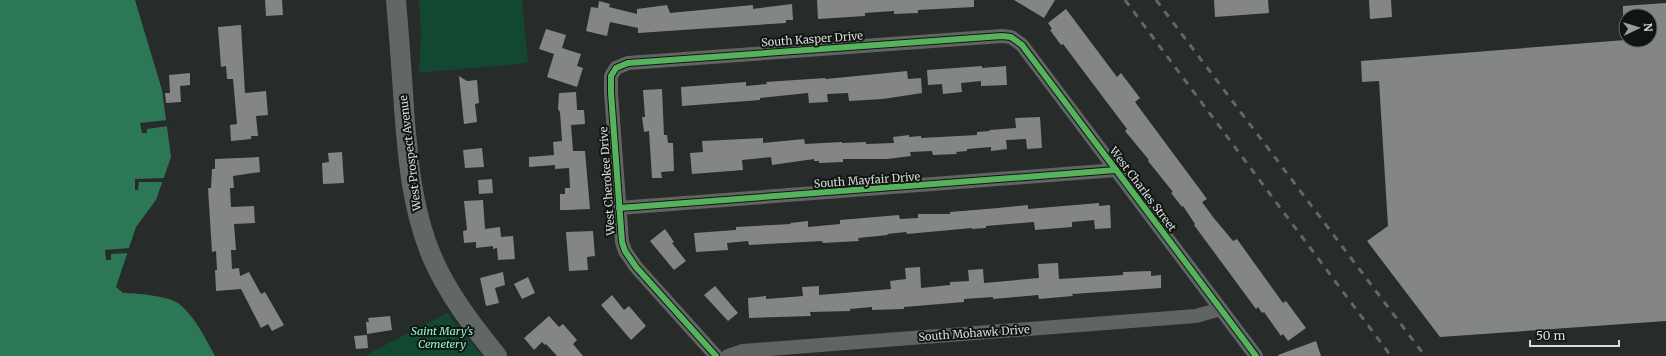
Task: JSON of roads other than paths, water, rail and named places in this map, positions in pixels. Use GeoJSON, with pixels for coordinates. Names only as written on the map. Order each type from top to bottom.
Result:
{"type":"FeatureCollection","features":[{"type":"Feature","properties":{"kind":"main road","name":"West Prospect Avenue"},"geometry":{"type":"LineString","coordinates":[[396,0],[406,135],[412,186],[418,218],[444,282],[472,324],[497,356]]}},
{"type":"Feature","properties":{"kind":"street","name":"South Kasper Drive"},"geometry":{"type":"LineString","coordinates":[[616,68],[628,63],[991,36],[1011,37]]}},
{"type":"Feature","properties":{"kind":"street","name":"West Charles Street"},"geometry":{"type":"LineString","coordinates":[[1011,37],[1022,45],[1256,356]]}},
{"type":"Feature","properties":{"kind":"street","name":"West Cherokee Drive"},"geometry":{"type":"LineString","coordinates":[[616,68],[611,76],[611,93],[618,208],[622,242],[625,252],[636,267],[716,356]]}},
{"type":"Feature","properties":{"kind":"street","name":"South Mayfair Drive"},"geometry":{"type":"LineString","coordinates":[[618,208],[1116,170]]}},
{"type":"Feature","properties":{"kind":"street","name":"South Mohawk Drive"},"geometry":{"type":"LineString","coordinates":[[728,356],[743,351],[1196,316],[1221,309]]}},
{"type":"Feature","properties":{"kind":"railway"},"geometry":{"type":"LineString","coordinates":[[1125,0],[1391,356]]}},
{"type":"Feature","properties":{"kind":"railway"},"geometry":{"type":"LineString","coordinates":[[1156,0],[1425,356]]}},
{"type":"Feature","properties":{"kind":"park label","name":"Saint Mary's Cemetery"},"geometry":{"type":"Point","coordinates":[442,337]}}]}
